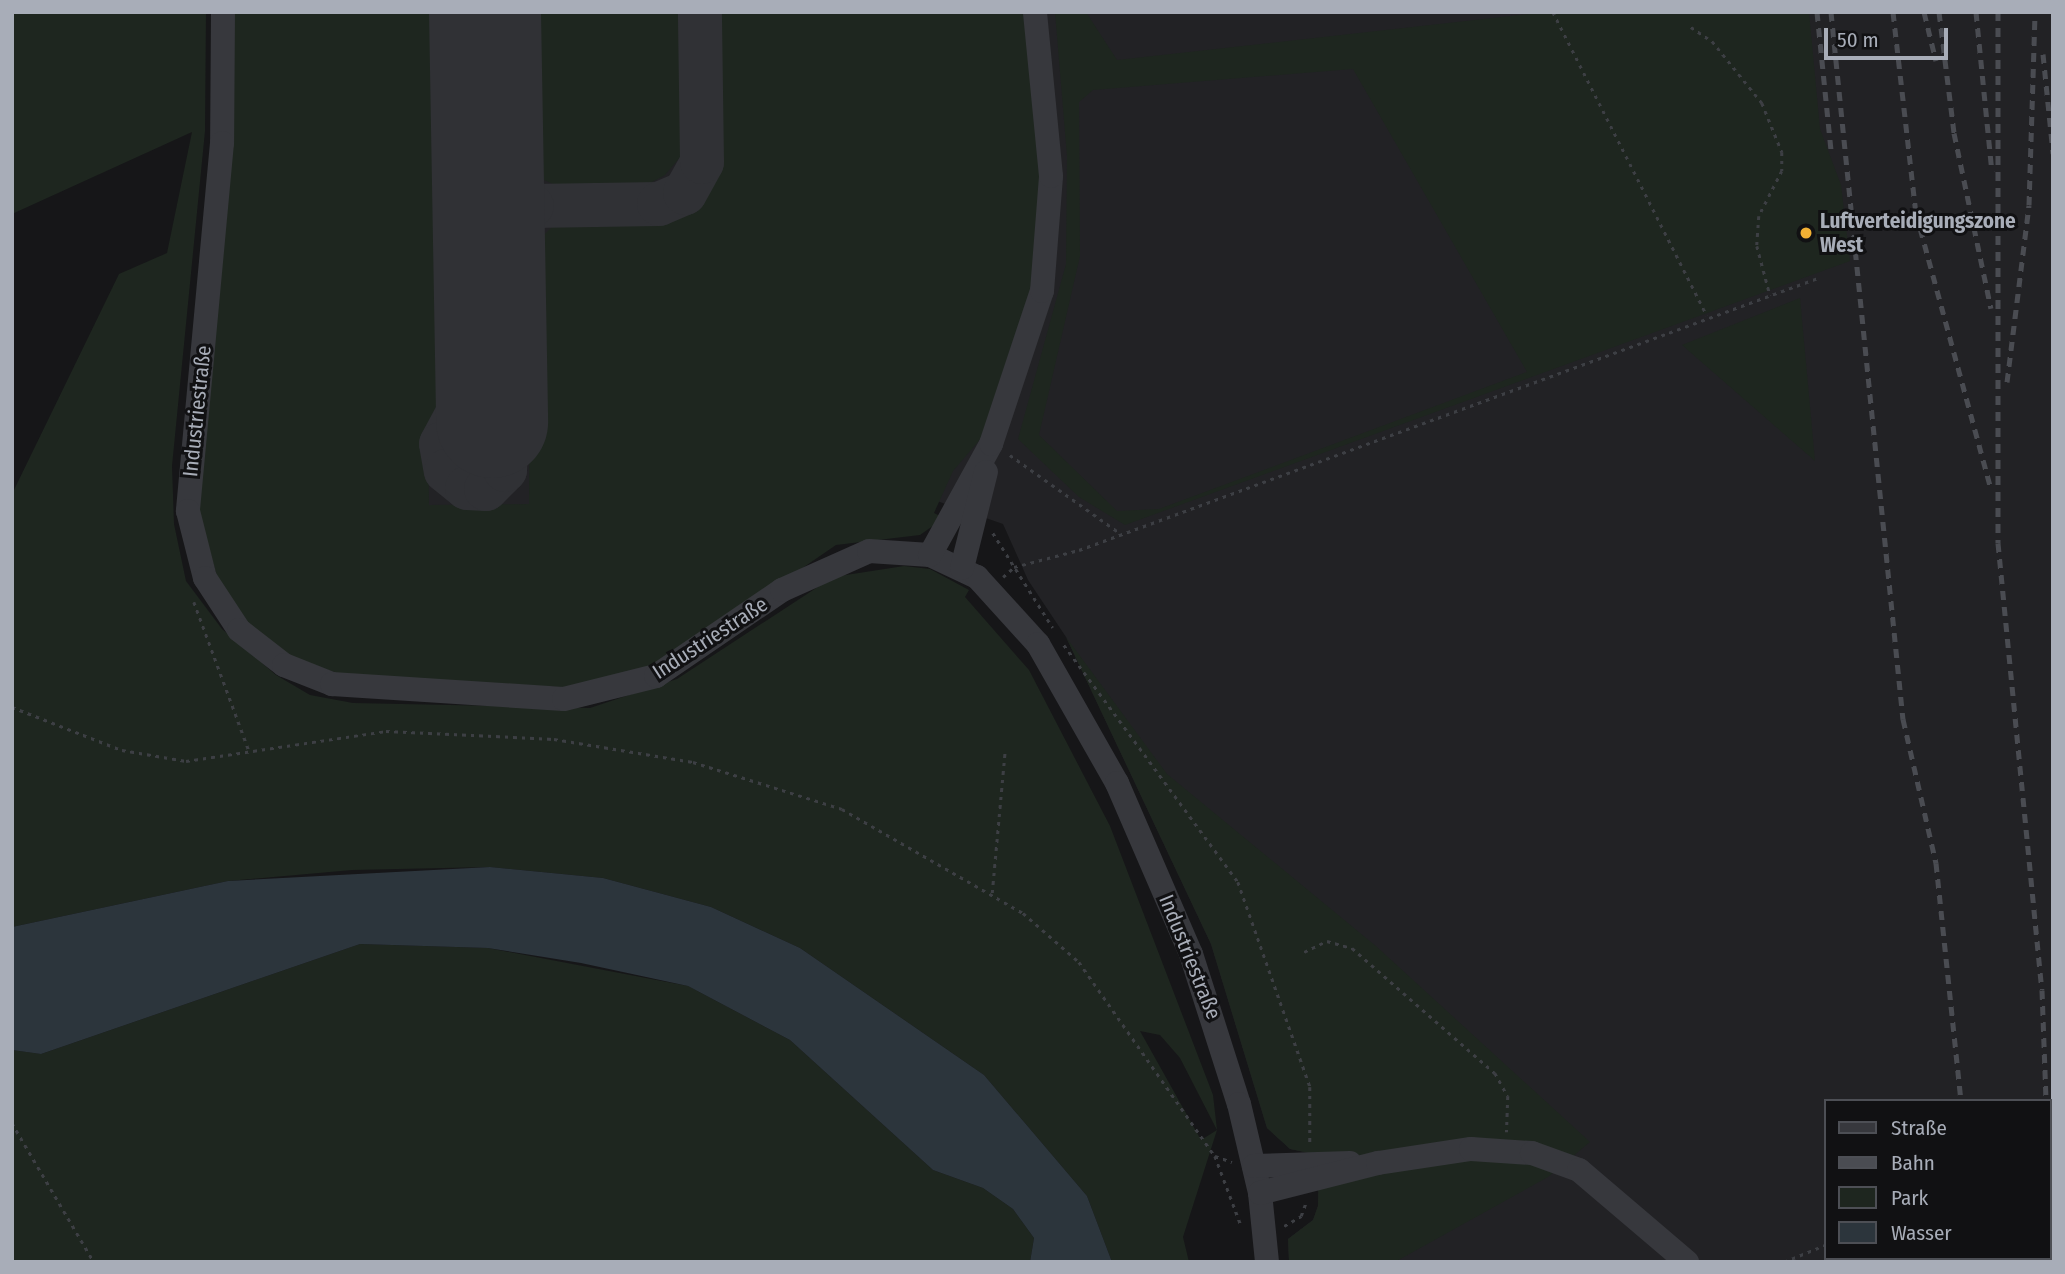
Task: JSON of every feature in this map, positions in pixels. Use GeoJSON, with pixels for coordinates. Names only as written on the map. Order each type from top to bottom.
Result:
{"type":"FeatureCollection","features":[{"type":"Feature","properties":{"kind":"street","name":"Industriestraße"},"geometry":{"type":"LineString","coordinates":[[223,12],[222,143],[188,511],[193,542],[220,606],[265,653],[332,684],[564,699],[656,676],[782,590],[839,560],[869,551],[930,555],[962,568],[1016,613],[1117,783],[1217,1024],[1244,1165],[1260,1192],[1253,1228],[1267,1262]]}},
{"type":"Feature","properties":{"kind":"street"},"geometry":{"type":"LineString","coordinates":[[962,568],[991,444],[1031,337],[1048,252],[1051,176],[1035,12]]}},
{"type":"Feature","properties":{"kind":"street"},"geometry":{"type":"LineString","coordinates":[[930,555],[991,444]]}},
{"type":"Feature","properties":{"kind":"street"},"geometry":{"type":"LineString","coordinates":[[1260,1192],[1309,1174],[1378,1163],[1504,1149],[1578,1170],[1687,1262]]}},
{"type":"Feature","properties":{"kind":"street"},"geometry":{"type":"LineString","coordinates":[[1244,1165],[1309,1174]]}},
{"type":"Feature","properties":{"kind":"path"},"geometry":{"type":"LineString","coordinates":[[1553,12],[1707,316]]}},
{"type":"Feature","properties":{"kind":"path"},"geometry":{"type":"LineString","coordinates":[[1691,27],[1713,41],[1762,103],[1782,152],[1782,171],[1759,216],[1757,246],[1770,295]]}},
{"type":"Feature","properties":{"kind":"path"},"geometry":{"type":"LineString","coordinates":[[1013,567],[1121,534],[1707,316],[1818,278]]}},
{"type":"Feature","properties":{"kind":"path"},"geometry":{"type":"LineString","coordinates":[[991,444],[1121,534]]}},
{"type":"Feature","properties":{"kind":"path"},"geometry":{"type":"LineString","coordinates":[[12,707],[122,750],[186,761],[386,732],[444,731],[554,739],[693,762],[842,809],[992,893],[1079,962],[1137,1036],[1215,1156],[1253,1228],[1288,1225],[1301,1216],[1309,1174],[1310,1087],[1238,882],[1096,694],[993,534]]}},
{"type":"Feature","properties":{"kind":"path"},"geometry":{"type":"LineString","coordinates":[[992,893],[1006,750]]}},
{"type":"Feature","properties":{"kind":"path"},"geometry":{"type":"LineString","coordinates":[[1304,952],[1327,941],[1352,948],[1495,1073],[1508,1096],[1504,1149]]}},
{"type":"Feature","properties":{"kind":"path"},"geometry":{"type":"LineString","coordinates":[[12,1123],[94,1262]]}},
{"type":"Feature","properties":{"kind":"path"},"geometry":{"type":"LineString","coordinates":[[1233,1152],[1244,1165]]}},
{"type":"Feature","properties":{"kind":"path"},"geometry":{"type":"LineString","coordinates":[[1784,1262],[1824,1245]]}},
{"type":"Feature","properties":{"kind":"shaded area"},"geometry":{"type":"Polygon","coordinates":[[[243,12],[2053,12],[2053,1262],[1289,1262],[1288,1239],[1313,1220],[1318,1206],[1319,1155],[1290,1149],[1267,1128],[1211,944],[1066,637],[1028,580],[1003,524],[937,501],[795,562],[212,473],[243,12]]]}},
{"type":"Feature","properties":{"kind":"green space"},"geometry":{"type":"Polygon","coordinates":[[[12,12],[206,12],[205,131],[172,466],[174,524],[186,581],[222,629],[276,675],[310,695],[353,703],[590,708],[677,679],[833,577],[904,566],[930,569],[969,590],[965,597],[1029,670],[1110,826],[1213,1095],[1217,1130],[1183,1237],[1189,1262],[1112,1262],[1087,1196],[984,1075],[800,948],[711,907],[603,878],[490,867],[352,870],[228,881],[12,927],[12,494],[119,274],[167,253],[192,132],[12,214],[12,12]],[[1140,1031],[1201,1140],[1217,1130],[1180,1058],[1160,1035],[1140,1031]]]}},
{"type":"Feature","properties":{"kind":"green space"},"geometry":{"type":"Polygon","coordinates":[[[233,12],[446,12],[451,391],[428,429],[429,505],[529,504],[530,249],[556,223],[661,219],[690,209],[701,197],[716,149],[714,12],[1025,12],[1041,192],[1032,289],[983,436],[953,471],[934,513],[944,518],[920,535],[836,545],[671,658],[586,688],[352,678],[286,656],[245,623],[219,584],[199,512],[233,12]]]}},
{"type":"Feature","properties":{"kind":"green space"},"geometry":{"type":"Polygon","coordinates":[[[521,12],[686,12],[688,127],[682,155],[665,175],[637,190],[573,193],[533,175],[524,153],[521,12]]]}},
{"type":"Feature","properties":{"kind":"green space"},"geometry":{"type":"Polygon","coordinates":[[[1055,12],[1086,12],[1117,60],[1546,12],[1809,12],[1820,129],[1841,185],[1850,261],[1125,525],[1079,497],[1018,439],[1066,264],[1067,156],[1055,12]],[[1353,69],[1093,90],[1079,102],[1080,256],[1039,435],[1117,511],[1159,509],[1527,372],[1353,69]]]}},
{"type":"Feature","properties":{"kind":"green space"},"geometry":{"type":"Polygon","coordinates":[[[1800,298],[1815,461],[1682,345],[1800,298]]]}},
{"type":"Feature","properties":{"kind":"green space"},"geometry":{"type":"Polygon","coordinates":[[[1066,637],[1167,774],[1377,947],[1590,1142],[1548,1177],[1395,1262],[1289,1262],[1288,1239],[1313,1220],[1318,1206],[1319,1155],[1290,1149],[1267,1128],[1211,944],[1066,637]]]}},
{"type":"Feature","properties":{"kind":"green space"},"geometry":{"type":"Polygon","coordinates":[[[360,944],[488,948],[688,986],[790,1040],[933,1170],[983,1188],[1013,1209],[1034,1238],[1030,1262],[12,1262],[12,1050],[41,1054],[360,944]]]}},
{"type":"Feature","properties":{"kind":"water"},"geometry":{"type":"Polygon","coordinates":[[[490,867],[603,878],[711,907],[800,948],[984,1075],[1087,1196],[1112,1262],[1030,1262],[1034,1238],[1013,1209],[983,1188],[933,1170],[790,1040],[688,986],[581,963],[488,948],[360,944],[41,1054],[12,1050],[12,927],[228,881],[490,867]]]}},
{"type":"Feature","properties":{"kind":"taxiway"},"geometry":{"type":"LineString","coordinates":[[488,156],[501,189],[532,206],[659,204],[685,193],[702,162],[700,12]]}},
{"type":"Feature","properties":{"kind":"taxiway"},"geometry":{"type":"LineString","coordinates":[[489,303],[491,243],[506,219],[532,206]]}},
{"type":"Feature","properties":{"kind":"taxiway"},"geometry":{"type":"LineString","coordinates":[[490,353],[441,444],[446,471],[467,488],[486,489],[505,470],[506,453],[492,422]]}},
{"type":"Feature","properties":{"kind":"runway"},"geometry":{"type":"LineString","coordinates":[[485,12],[492,422]]}},
{"type":"Feature","properties":{"kind":"railway"},"geometry":{"type":"LineString","coordinates":[[1817,12],[1831,151]]}},
{"type":"Feature","properties":{"kind":"railway"},"geometry":{"type":"LineString","coordinates":[[1831,12],[1903,719],[1936,863],[1961,1099]]}},
{"type":"Feature","properties":{"kind":"railway"},"geometry":{"type":"LineString","coordinates":[[1893,12],[1916,213],[1990,486]]}},
{"type":"Feature","properties":{"kind":"railway"},"geometry":{"type":"LineString","coordinates":[[1924,12],[1936,61]]}},
{"type":"Feature","properties":{"kind":"railway"},"geometry":{"type":"LineString","coordinates":[[1939,12],[1954,133],[1991,308]]}},
{"type":"Feature","properties":{"kind":"railway"},"geometry":{"type":"LineString","coordinates":[[1976,12],[1992,171]]}},
{"type":"Feature","properties":{"kind":"railway"},"geometry":{"type":"LineString","coordinates":[[1998,12],[1998,543],[2042,990],[2046,1099]]}},
{"type":"Feature","properties":{"kind":"railway"},"geometry":{"type":"LineString","coordinates":[[2007,382],[2029,205],[2035,12]]}},
{"type":"Feature","properties":{"kind":"railway"},"geometry":{"type":"LineString","coordinates":[[2043,54],[2053,153]]}},
{"type":"Feature","properties":{"kind":"railway"},"geometry":{"type":"LineString","coordinates":[[2051,1136],[2053,1145]]}},
{"type":"Feature","properties":{"kind":"place","name":"Luftverteidigungszone West"},"geometry":{"type":"Point","coordinates":[1806,233]}}]}
